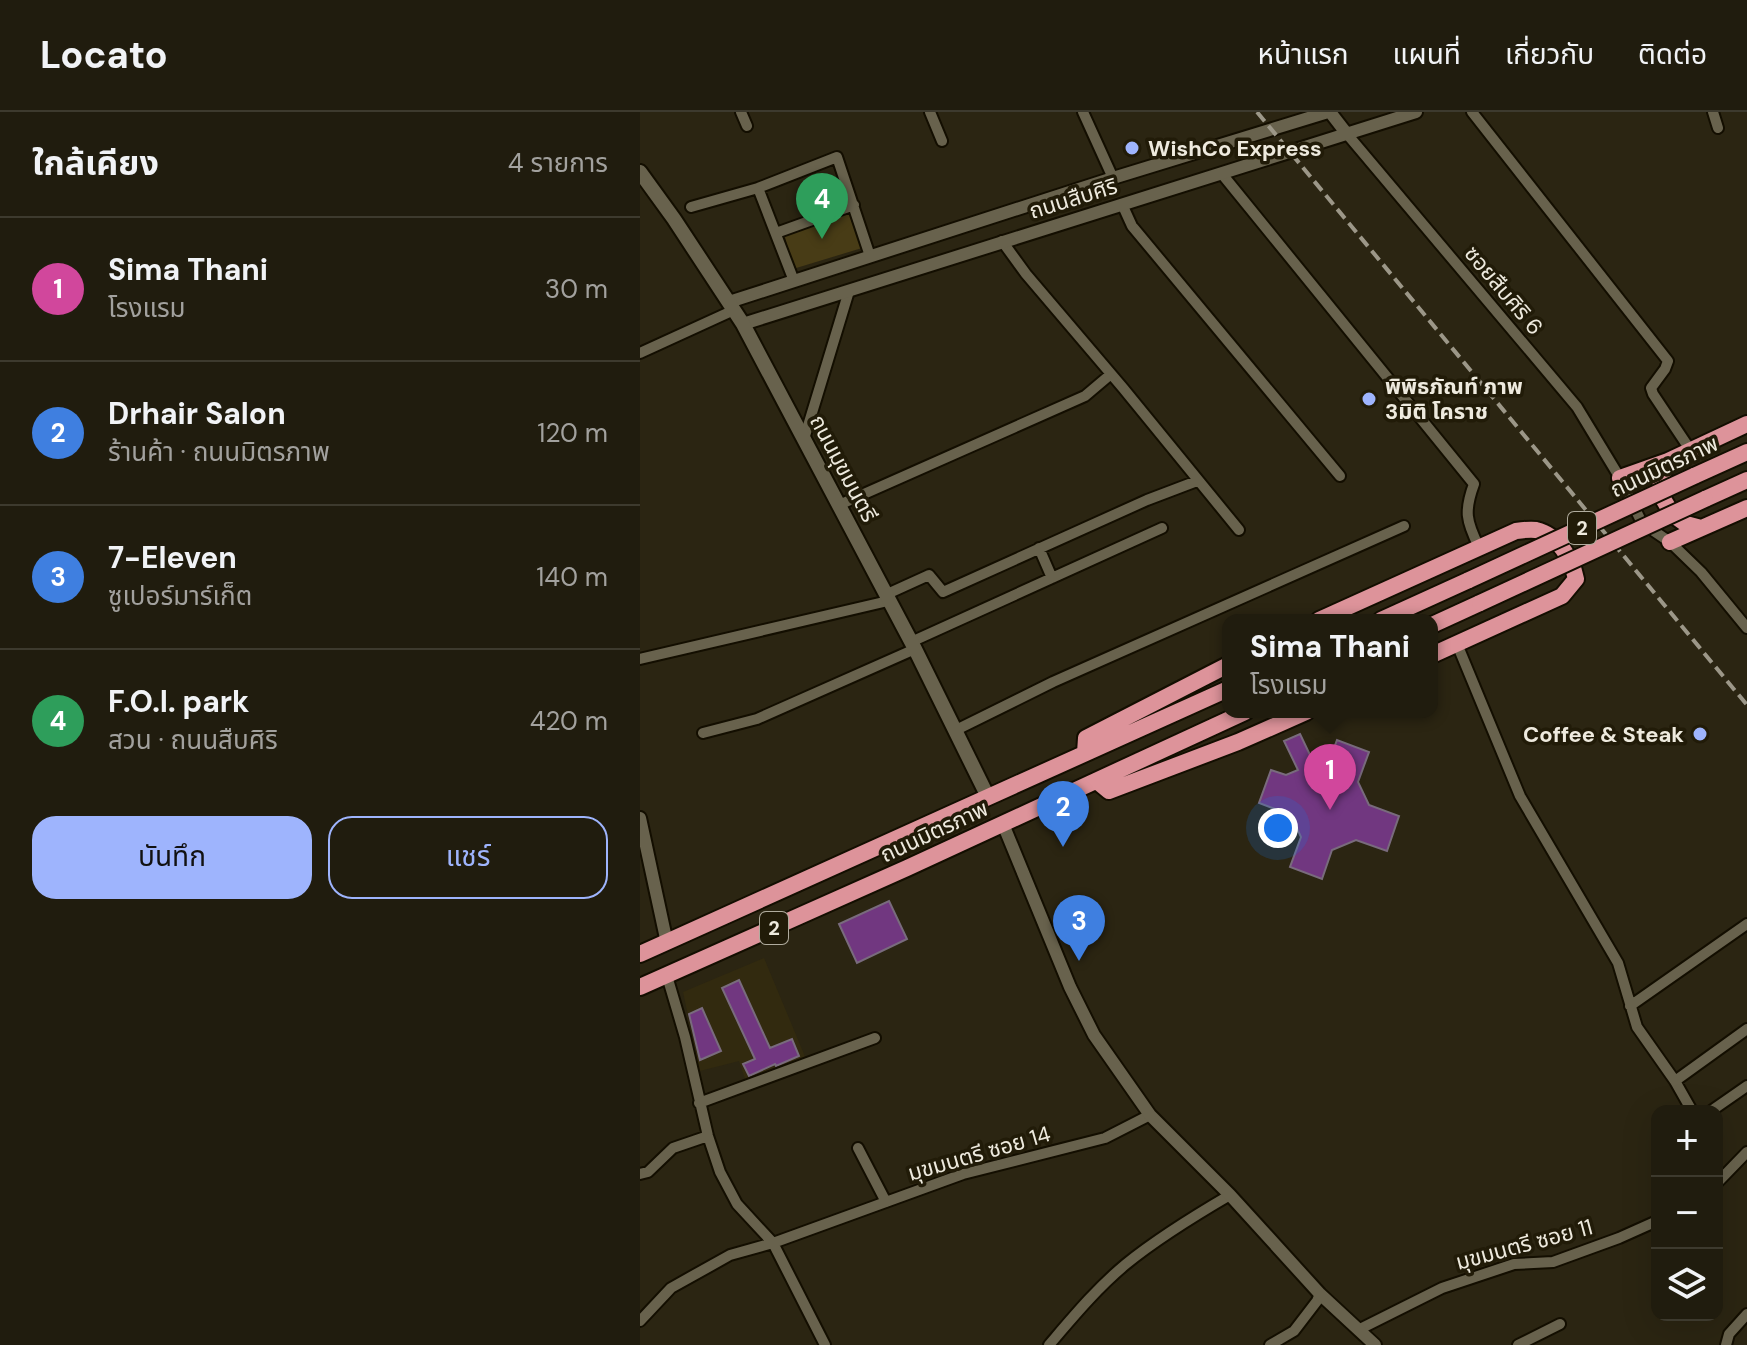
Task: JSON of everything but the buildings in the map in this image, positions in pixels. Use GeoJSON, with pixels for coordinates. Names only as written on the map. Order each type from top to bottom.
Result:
{"type":"FeatureCollection","features":[{"type":"Feature","properties":{"kind":"highway"},"geometry":{"type":"LineString","coordinates":[[1620,478],[1668,461],[1747,424]]}},
{"type":"Feature","properties":{"kind":"highway","name":"ถนนมิตรภาพ"},"geometry":{"type":"LineString","coordinates":[[1394,614],[1747,452]]}},
{"type":"Feature","properties":{"kind":"highway"},"geometry":{"type":"LineString","coordinates":[[1668,461],[1660,480],[1662,497],[1672,514],[1686,524],[1701,528]]}},
{"type":"Feature","properties":{"kind":"highway","name":"2"},"geometry":{"type":"LineString","coordinates":[[1438,622],[1747,480]]}},
{"type":"Feature","properties":{"kind":"highway"},"geometry":{"type":"LineString","coordinates":[[1670,542],[1747,508]]}},
{"type":"Feature","properties":{"kind":"highway"},"geometry":{"type":"LineString","coordinates":[[1332,614],[1516,531],[1534,529],[1548,534],[1561,546],[1574,568],[1576,579],[1562,596],[1438,652]]}},
{"type":"Feature","properties":{"kind":"highway"},"geometry":{"type":"LineString","coordinates":[[1085,753],[1086,738],[1222,668]]}},
{"type":"Feature","properties":{"kind":"highway","name":"ถนนมิตรภาพ"},"geometry":{"type":"LineString","coordinates":[[640,954],[1222,692]]}},
{"type":"Feature","properties":{"kind":"highway","name":"ถนนมิตรภาพ"},"geometry":{"type":"LineString","coordinates":[[640,987],[1232,718]]}},
{"type":"Feature","properties":{"kind":"highway"},"geometry":{"type":"LineString","coordinates":[[1097,781],[1109,791],[1292,718]]}},
{"type":"Feature","properties":{"kind":"main road","name":"ถนนมุขมนตรี"},"geometry":{"type":"LineString","coordinates":[[640,172],[743,324],[913,646],[988,797]]}},
{"type":"Feature","properties":{"kind":"street"},"geometry":{"type":"LineString","coordinates":[[741,112],[747,126]]}},
{"type":"Feature","properties":{"kind":"street"},"geometry":{"type":"LineString","coordinates":[[930,112],[942,141]]}},
{"type":"Feature","properties":{"kind":"street"},"geometry":{"type":"LineString","coordinates":[[1083,112],[1132,226],[1340,476]]}},
{"type":"Feature","properties":{"kind":"street"},"geometry":{"type":"LineString","coordinates":[[1329,112],[1347,134]]}},
{"type":"Feature","properties":{"kind":"street","name":"ถนนสืบศิริ"},"geometry":{"type":"LineString","coordinates":[[732,306],[870,256],[1329,112]]}},
{"type":"Feature","properties":{"kind":"street","name":"ถนนสืบศิริ"},"geometry":{"type":"LineString","coordinates":[[743,324],[1416,112]]}},
{"type":"Feature","properties":{"kind":"street"},"geometry":{"type":"LineString","coordinates":[[1472,112],[1668,361],[1651,388],[1691,451]]}},
{"type":"Feature","properties":{"kind":"street"},"geometry":{"type":"LineString","coordinates":[[1713,112],[1718,128]]}},
{"type":"Feature","properties":{"kind":"street","name":"ซอยสืบศิริ 6"},"geometry":{"type":"LineString","coordinates":[[1347,134],[1577,407],[1620,478],[1642,523],[1670,542],[1701,572],[1747,628]]}},
{"type":"Feature","properties":{"kind":"street"},"geometry":{"type":"LineString","coordinates":[[691,207],[758,188],[837,157],[870,256]]}},
{"type":"Feature","properties":{"kind":"street"},"geometry":{"type":"LineString","coordinates":[[1222,174],[1474,484],[1467,503],[1470,529],[1479,547]]}},
{"type":"Feature","properties":{"kind":"street"},"geometry":{"type":"LineString","coordinates":[[758,188],[794,281]]}},
{"type":"Feature","properties":{"kind":"street"},"geometry":{"type":"LineString","coordinates":[[776,233],[854,205]]}},
{"type":"Feature","properties":{"kind":"street"},"geometry":{"type":"LineString","coordinates":[[1002,241],[1239,530]]}},
{"type":"Feature","properties":{"kind":"street"},"geometry":{"type":"LineString","coordinates":[[804,439],[849,291]]}},
{"type":"Feature","properties":{"kind":"street"},"geometry":{"type":"LineString","coordinates":[[640,353],[732,306]]}},
{"type":"Feature","properties":{"kind":"street"},"geometry":{"type":"LineString","coordinates":[[839,505],[1085,396],[1111,374]]}},
{"type":"Feature","properties":{"kind":"street"},"geometry":{"type":"LineString","coordinates":[[640,659],[887,598],[929,575],[943,592],[1147,500],[1197,481]]}},
{"type":"Feature","properties":{"kind":"street"},"geometry":{"type":"LineString","coordinates":[[956,730],[1067,676],[1404,526]]}},
{"type":"Feature","properties":{"kind":"street"},"geometry":{"type":"LineString","coordinates":[[703,733],[757,719],[1162,528]]}},
{"type":"Feature","properties":{"kind":"street"},"geometry":{"type":"LineString","coordinates":[[1039,548],[1052,578]]}},
{"type":"Feature","properties":{"kind":"street"},"geometry":{"type":"LineString","coordinates":[[1457,644],[1520,796],[1618,963],[1637,1027],[1689,1105]]}},
{"type":"Feature","properties":{"kind":"street"},"geometry":{"type":"LineString","coordinates":[[640,818],[667,943]]}},
{"type":"Feature","properties":{"kind":"street"},"geometry":{"type":"LineString","coordinates":[[1003,824],[1070,987],[1094,1035],[1150,1115],[1230,1195],[1320,1294],[1375,1345]]}},
{"type":"Feature","properties":{"kind":"street"},"geometry":{"type":"LineString","coordinates":[[1630,1006],[1747,924]]}},
{"type":"Feature","properties":{"kind":"street"},"geometry":{"type":"LineString","coordinates":[[667,976],[720,1172],[737,1204],[773,1243],[825,1345]]}},
{"type":"Feature","properties":{"kind":"street"},"geometry":{"type":"LineString","coordinates":[[1675,1081],[1747,1029]]}},
{"type":"Feature","properties":{"kind":"street"},"geometry":{"type":"LineString","coordinates":[[699,1103],[875,1038]]}},
{"type":"Feature","properties":{"kind":"street"},"geometry":{"type":"LineString","coordinates":[[1720,1105],[1747,1086]]}},
{"type":"Feature","properties":{"kind":"street","name":"มุขมนตรี ซอย 14"},"geometry":{"type":"LineString","coordinates":[[640,1321],[671,1288],[730,1255],[773,1243],[963,1174],[1105,1138],[1150,1115]]}},
{"type":"Feature","properties":{"kind":"street"},"geometry":{"type":"LineString","coordinates":[[640,1174],[648,1172],[673,1148],[708,1136]]}},
{"type":"Feature","properties":{"kind":"street"},"geometry":{"type":"LineString","coordinates":[[858,1148],[886,1202]]}},
{"type":"Feature","properties":{"kind":"street"},"geometry":{"type":"LineString","coordinates":[[1723,1177],[1747,1152]]}},
{"type":"Feature","properties":{"kind":"street"},"geometry":{"type":"LineString","coordinates":[[1049,1345],[1088,1300],[1126,1264],[1230,1195]]}},
{"type":"Feature","properties":{"kind":"street","name":"มุขมนตรี ซอย 11"},"geometry":{"type":"LineString","coordinates":[[1360,1329],[1442,1288],[1514,1264],[1553,1262],[1651,1224]]}},
{"type":"Feature","properties":{"kind":"street"},"geometry":{"type":"LineString","coordinates":[[1270,1345],[1294,1331],[1320,1294]]}},
{"type":"Feature","properties":{"kind":"street"},"geometry":{"type":"LineString","coordinates":[[1726,1345],[1729,1334],[1747,1314]]}},
{"type":"Feature","properties":{"kind":"street"},"geometry":{"type":"LineString","coordinates":[[1518,1345],[1560,1324]]}},
{"type":"Feature","properties":{"kind":"shaded area"},"geometry":{"type":"Polygon","coordinates":[[[849,207],[862,248],[793,269],[783,229],[849,207]]]}},
{"type":"Feature","properties":{"kind":"shaded area"},"geometry":{"type":"Polygon","coordinates":[[[764,958],[806,1059],[746,1082],[739,1061],[700,1071],[683,992],[764,958]]]}},
{"type":"Feature","properties":{"kind":"railway"},"geometry":{"type":"LineString","coordinates":[[1257,112],[1747,705]]}},
{"type":"Feature","properties":{"kind":"place","name":"WishCo Express"},"geometry":{"type":"Point","coordinates":[1132,148]}},
{"type":"Feature","properties":{"kind":"place","name":"F.O.I. park"},"geometry":{"type":"Point","coordinates":[822,239]}},
{"type":"Feature","properties":{"kind":"place","name":"พิพิธภัณท์ ภาพ 3มิติ โคราช"},"geometry":{"type":"Point","coordinates":[1369,399]}},
{"type":"Feature","properties":{"kind":"place","name":"Coffee & Steak"},"geometry":{"type":"Point","coordinates":[1700,734]}},
{"type":"Feature","properties":{"kind":"place","name":"Sima Thani"},"geometry":{"type":"Point","coordinates":[1330,810]}},
{"type":"Feature","properties":{"kind":"place","name":"Drhair Salon"},"geometry":{"type":"Point","coordinates":[1063,847]}},
{"type":"Feature","properties":{"kind":"place","name":"7-Eleven"},"geometry":{"type":"Point","coordinates":[1079,961]}}]}
